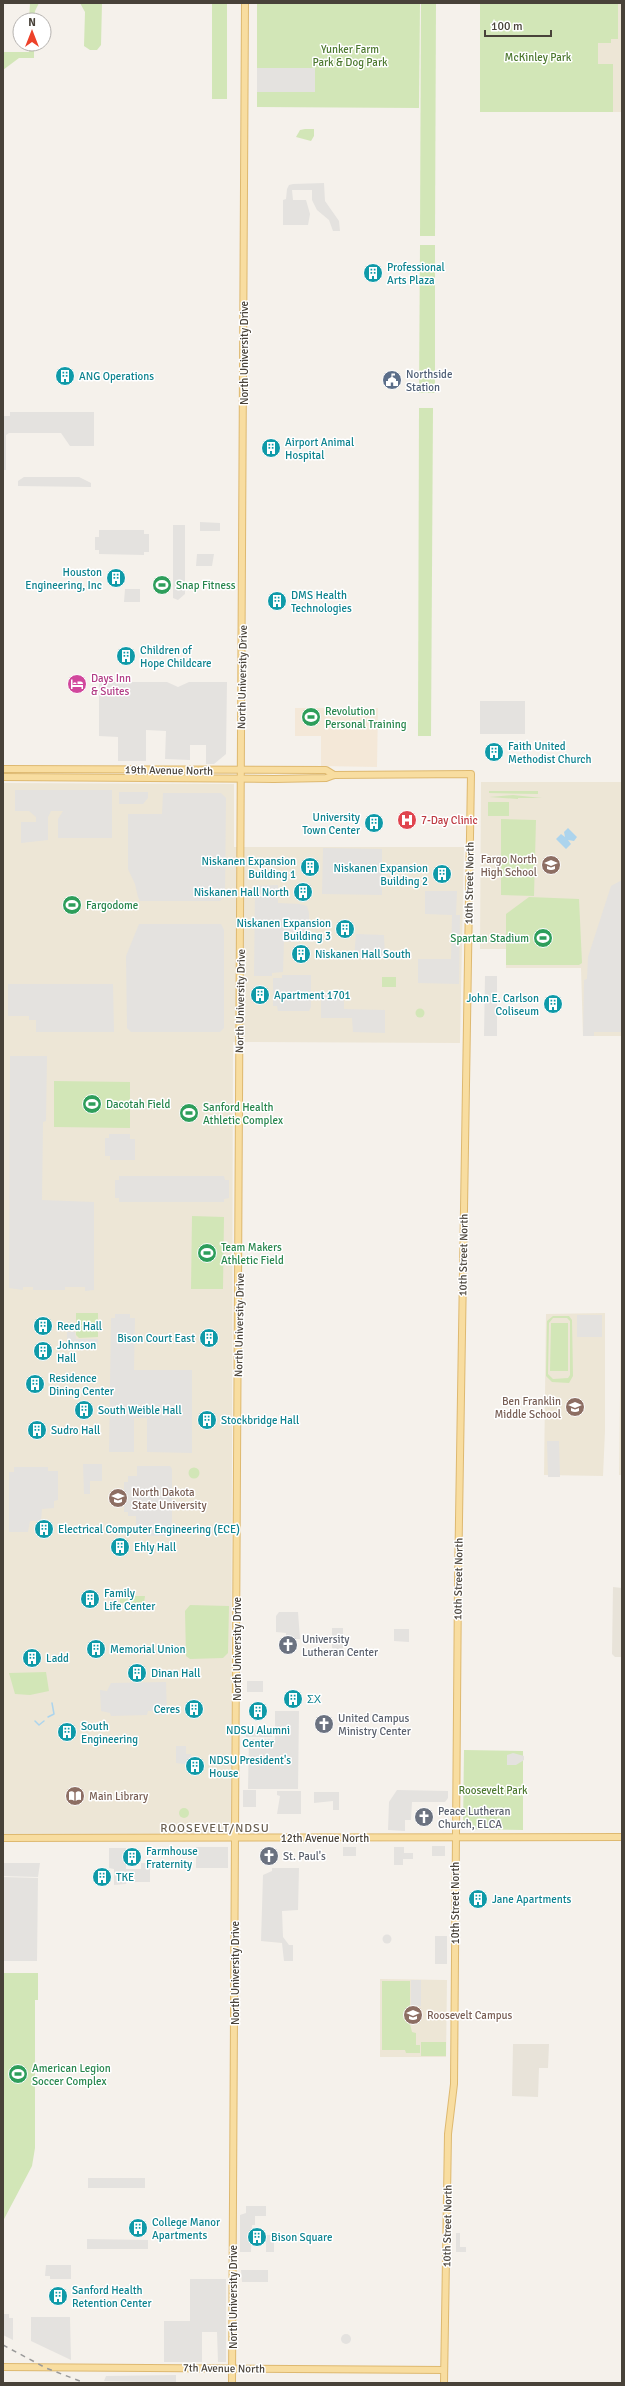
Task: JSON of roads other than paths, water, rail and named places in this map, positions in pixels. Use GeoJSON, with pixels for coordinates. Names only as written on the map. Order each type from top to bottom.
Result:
{"type":"FeatureCollection","features":[{"type":"Feature","properties":{"kind":"main road","name":"North University Drive"},"geometry":{"type":"LineString","coordinates":[[232,2383],[246,3]]}},
{"type":"Feature","properties":{"kind":"main road","name":"19th Avenue North"},"geometry":{"type":"LineString","coordinates":[[3,769],[326,770],[334,775]]}},
{"type":"Feature","properties":{"kind":"main road"},"geometry":{"type":"LineString","coordinates":[[48,778],[53,775],[95,775],[99,773],[100,769]]}},
{"type":"Feature","properties":{"kind":"main road","name":"19th Avenue North"},"geometry":{"type":"LineString","coordinates":[[3,777],[242,779],[326,778],[334,775],[471,774]]}},
{"type":"Feature","properties":{"kind":"main road","name":"10th Street North"},"geometry":{"type":"LineString","coordinates":[[444,2383],[448,2239],[448,2134],[454,2084],[455,1838],[465,1044],[471,774]]}},
{"type":"Feature","properties":{"kind":"main road","name":"12th Avenue North"},"geometry":{"type":"LineString","coordinates":[[3,1838],[622,1837]]}},
{"type":"Feature","properties":{"kind":"main road","name":"7th Avenue North"},"geometry":{"type":"LineString","coordinates":[[3,2367],[444,2370]]}},
{"type":"Feature","properties":{"kind":"water"},"geometry":{"type":"Polygon","coordinates":[[[568,828],[577,837],[574,841],[568,840],[571,844],[566,849],[556,839],[561,834],[565,837],[564,832],[568,828]]]}},
{"type":"Feature","properties":{"kind":"waterway"},"geometry":{"type":"LineString","coordinates":[[48,1717],[54,1714],[52,1703]]}},
{"type":"Feature","properties":{"kind":"waterway"},"geometry":{"type":"LineString","coordinates":[[35,1721],[39,1725],[44,1721]]}},
{"type":"Feature","properties":{"kind":"railway"},"geometry":{"type":"LineString","coordinates":[[3,2345],[46,2368],[85,2383]]}},
{"type":"Feature","properties":{"kind":"place","name":"Professional Arts Plaza"},"geometry":{"type":"Point","coordinates":[373,273]}},
{"type":"Feature","properties":{"kind":"place","name":"ANG Operations"},"geometry":{"type":"Point","coordinates":[65,376]}},
{"type":"Feature","properties":{"kind":"place","name":"Northside Station"},"geometry":{"type":"Point","coordinates":[392,380]}},
{"type":"Feature","properties":{"kind":"place","name":"Airport Animal Hospital"},"geometry":{"type":"Point","coordinates":[271,448]}},
{"type":"Feature","properties":{"kind":"place","name":"Houston Engineering, Inc"},"geometry":{"type":"Point","coordinates":[116,578]}},
{"type":"Feature","properties":{"kind":"place","name":"Snap Fitness"},"geometry":{"type":"Point","coordinates":[162,585]}},
{"type":"Feature","properties":{"kind":"place","name":"DMS Health Technologies"},"geometry":{"type":"Point","coordinates":[277,601]}},
{"type":"Feature","properties":{"kind":"place","name":"Children of Hope Childcare"},"geometry":{"type":"Point","coordinates":[126,656]}},
{"type":"Feature","properties":{"kind":"place","name":"Days Inn & Suites"},"geometry":{"type":"Point","coordinates":[77,684]}},
{"type":"Feature","properties":{"kind":"place","name":"Revolution Personal Training"},"geometry":{"type":"Point","coordinates":[311,717]}},
{"type":"Feature","properties":{"kind":"place","name":"Faith United Methodist Church"},"geometry":{"type":"Point","coordinates":[494,752]}},
{"type":"Feature","properties":{"kind":"place","name":"7-Day Clinic"},"geometry":{"type":"Point","coordinates":[407,820]}},
{"type":"Feature","properties":{"kind":"place","name":"University Town Center"},"geometry":{"type":"Point","coordinates":[374,823]}},
{"type":"Feature","properties":{"kind":"place","name":"Fargo North High School"},"geometry":{"type":"Point","coordinates":[551,865]}},
{"type":"Feature","properties":{"kind":"place","name":"Niskanen Expansion Building 1"},"geometry":{"type":"Point","coordinates":[310,867]}},
{"type":"Feature","properties":{"kind":"place","name":"Niskanen Expansion Building 2"},"geometry":{"type":"Point","coordinates":[442,874]}},
{"type":"Feature","properties":{"kind":"place","name":"Niskanen Hall North"},"geometry":{"type":"Point","coordinates":[303,892]}},
{"type":"Feature","properties":{"kind":"place","name":"Fargodome"},"geometry":{"type":"Point","coordinates":[72,905]}},
{"type":"Feature","properties":{"kind":"place","name":"Niskanen Expansion Building 3"},"geometry":{"type":"Point","coordinates":[345,929]}},
{"type":"Feature","properties":{"kind":"place","name":"Spartan Stadium"},"geometry":{"type":"Point","coordinates":[543,938]}},
{"type":"Feature","properties":{"kind":"place","name":"Niskanen Hall South"},"geometry":{"type":"Point","coordinates":[301,954]}},
{"type":"Feature","properties":{"kind":"place","name":"Apartment 1701"},"geometry":{"type":"Point","coordinates":[260,995]}},
{"type":"Feature","properties":{"kind":"place","name":"John E. Carlson Coliseum"},"geometry":{"type":"Point","coordinates":[553,1004]}},
{"type":"Feature","properties":{"kind":"place","name":"Dacotah Field"},"geometry":{"type":"Point","coordinates":[92,1104]}},
{"type":"Feature","properties":{"kind":"place","name":"Sanford Health Athletic Complex"},"geometry":{"type":"Point","coordinates":[189,1113]}},
{"type":"Feature","properties":{"kind":"place","name":"Team Makers Athletic Field"},"geometry":{"type":"Point","coordinates":[207,1253]}},
{"type":"Feature","properties":{"kind":"place","name":"Reed Hall"},"geometry":{"type":"Point","coordinates":[43,1326]}},
{"type":"Feature","properties":{"kind":"place","name":"Bison Court East"},"geometry":{"type":"Point","coordinates":[209,1338]}},
{"type":"Feature","properties":{"kind":"place","name":"Johnson Hall"},"geometry":{"type":"Point","coordinates":[43,1351]}},
{"type":"Feature","properties":{"kind":"place","name":"Residence Dining Center"},"geometry":{"type":"Point","coordinates":[35,1384]}},
{"type":"Feature","properties":{"kind":"place","name":"Ben Franklin Middle School"},"geometry":{"type":"Point","coordinates":[575,1407]}},
{"type":"Feature","properties":{"kind":"place","name":"South Weible Hall"},"geometry":{"type":"Point","coordinates":[84,1410]}},
{"type":"Feature","properties":{"kind":"place","name":"Stockbridge Hall"},"geometry":{"type":"Point","coordinates":[207,1420]}},
{"type":"Feature","properties":{"kind":"place","name":"Sudro Hall"},"geometry":{"type":"Point","coordinates":[37,1430]}},
{"type":"Feature","properties":{"kind":"place","name":"North Dakota State University"},"geometry":{"type":"Point","coordinates":[118,1498]}},
{"type":"Feature","properties":{"kind":"place","name":"Electrical Computer Engineering (ECE)"},"geometry":{"type":"Point","coordinates":[44,1529]}},
{"type":"Feature","properties":{"kind":"place","name":"Ehly Hall"},"geometry":{"type":"Point","coordinates":[120,1547]}},
{"type":"Feature","properties":{"kind":"place","name":"Family Life Center"},"geometry":{"type":"Point","coordinates":[90,1599]}},
{"type":"Feature","properties":{"kind":"place","name":"University Lutheran Center"},"geometry":{"type":"Point","coordinates":[288,1645]}},
{"type":"Feature","properties":{"kind":"place","name":"Memorial Union"},"geometry":{"type":"Point","coordinates":[96,1649]}},
{"type":"Feature","properties":{"kind":"place","name":"Ladd"},"geometry":{"type":"Point","coordinates":[32,1658]}},
{"type":"Feature","properties":{"kind":"place","name":"Dinan Hall"},"geometry":{"type":"Point","coordinates":[137,1673]}},
{"type":"Feature","properties":{"kind":"place","name":"ΣΧ"},"geometry":{"type":"Point","coordinates":[293,1699]}},
{"type":"Feature","properties":{"kind":"place","name":"Ceres"},"geometry":{"type":"Point","coordinates":[194,1709]}},
{"type":"Feature","properties":{"kind":"place","name":"NDSU Alumni Center"},"geometry":{"type":"Point","coordinates":[258,1711]}},
{"type":"Feature","properties":{"kind":"place","name":"United Campus Ministry Center"},"geometry":{"type":"Point","coordinates":[324,1724]}},
{"type":"Feature","properties":{"kind":"place","name":"South Engineering"},"geometry":{"type":"Point","coordinates":[67,1732]}},
{"type":"Feature","properties":{"kind":"place","name":"NDSU President's House"},"geometry":{"type":"Point","coordinates":[195,1766]}},
{"type":"Feature","properties":{"kind":"place","name":"Main Library"},"geometry":{"type":"Point","coordinates":[75,1796]}},
{"type":"Feature","properties":{"kind":"place","name":"Peace Lutheran Church, ELCA"},"geometry":{"type":"Point","coordinates":[424,1817]}},
{"type":"Feature","properties":{"kind":"place","name":"St. Paul's"},"geometry":{"type":"Point","coordinates":[269,1856]}},
{"type":"Feature","properties":{"kind":"place","name":"Farmhouse Fraternity"},"geometry":{"type":"Point","coordinates":[132,1857]}},
{"type":"Feature","properties":{"kind":"place","name":"TKE"},"geometry":{"type":"Point","coordinates":[102,1877]}},
{"type":"Feature","properties":{"kind":"place","name":"Jane Apartments"},"geometry":{"type":"Point","coordinates":[478,1899]}},
{"type":"Feature","properties":{"kind":"place","name":"Roosevelt Campus"},"geometry":{"type":"Point","coordinates":[413,2015]}},
{"type":"Feature","properties":{"kind":"place","name":"American Legion Soccer Complex"},"geometry":{"type":"Point","coordinates":[18,2074]}},
{"type":"Feature","properties":{"kind":"place","name":"College Manor Apartments"},"geometry":{"type":"Point","coordinates":[138,2228]}},
{"type":"Feature","properties":{"kind":"place","name":"Bison Square"},"geometry":{"type":"Point","coordinates":[257,2237]}},
{"type":"Feature","properties":{"kind":"place","name":"Sanford Health Retention Center"},"geometry":{"type":"Point","coordinates":[58,2296]}},
{"type":"Feature","properties":{"kind":"district","name":"ROOSEVELT/NDSU"},"geometry":{"type":"Point","coordinates":[215,1828]}},
{"type":"Feature","properties":{"kind":"park label","name":"Yunker Farm Park & Dog Park"},"geometry":{"type":"Point","coordinates":[350,55]}},
{"type":"Feature","properties":{"kind":"park label","name":"McKinley Park"},"geometry":{"type":"Point","coordinates":[538,57]}},
{"type":"Feature","properties":{"kind":"park label","name":"Roosevelt Park"},"geometry":{"type":"Point","coordinates":[493,1790]}}]}
